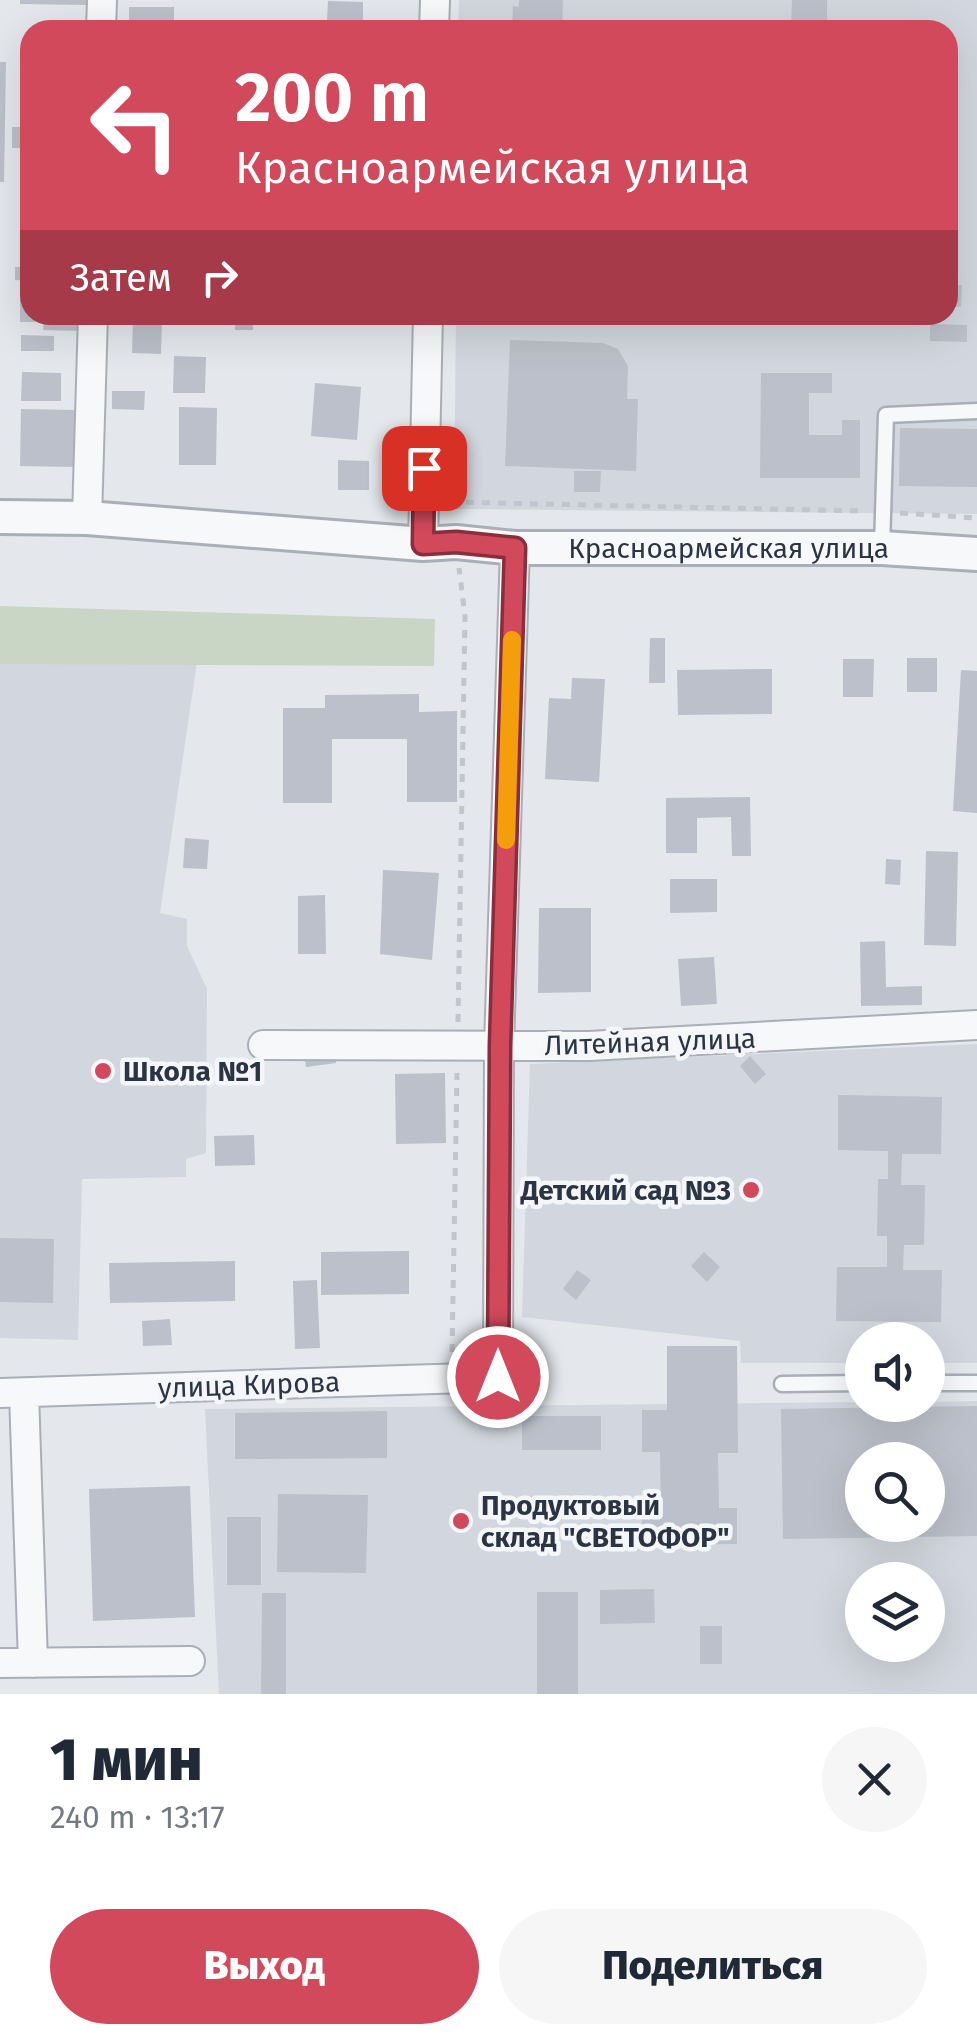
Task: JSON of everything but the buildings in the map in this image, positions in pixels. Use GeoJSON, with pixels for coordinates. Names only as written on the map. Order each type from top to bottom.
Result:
{"type":"FeatureCollection","features":[{"type":"Feature","properties":{"kind":"street"},"geometry":{"type":"LineString","coordinates":[[87,518],[93,325]]}},
{"type":"Feature","properties":{"kind":"street"},"geometry":{"type":"LineString","coordinates":[[423,544],[428,325]]}},
{"type":"Feature","properties":{"kind":"street","name":"Красноармейская улица"},"geometry":{"type":"LineString","coordinates":[[0,517],[87,518],[515,548],[882,548],[977,554]]}},
{"type":"Feature","properties":{"kind":"street"},"geometry":{"type":"LineString","coordinates":[[500,1046],[515,548]]}},
{"type":"Feature","properties":{"kind":"street","name":"Литейная улица"},"geometry":{"type":"LineString","coordinates":[[262,1045],[699,1042],[977,1025]]}},
{"type":"Feature","properties":{"kind":"street","name":"улица Кирова"},"geometry":{"type":"LineString","coordinates":[[12,1393],[498,1377],[500,1046]]}},
{"type":"Feature","properties":{"kind":"street"},"geometry":{"type":"LineString","coordinates":[[12,1393],[34,1662]]}},
{"type":"Feature","properties":{"kind":"street"},"geometry":{"type":"LineString","coordinates":[[0,1663],[190,1660]]}},
{"type":"Feature","properties":{"kind":"lane"},"geometry":{"type":"LineString","coordinates":[[882,548],[886,415],[977,411]]}},
{"type":"Feature","properties":{"kind":"lane"},"geometry":{"type":"LineString","coordinates":[[945,1382],[977,1383]]}},
{"type":"Feature","properties":{"kind":"lane"},"geometry":{"type":"LineString","coordinates":[[782,1384],[845,1383]]}},
{"type":"Feature","properties":{"kind":"path"},"geometry":{"type":"LineString","coordinates":[[452,1360],[465,616],[456,542],[446,502],[883,512],[977,518]]}},
{"type":"Feature","properties":{"kind":"shaded area"},"geometry":{"type":"Polygon","coordinates":[[[459,0],[977,0],[977,514],[454,509],[456,325],[958,325],[958,20],[458,20],[459,0]]]}},
{"type":"Feature","properties":{"kind":"shaded area","name":"Школа №1"},"geometry":{"type":"Polygon","coordinates":[[[0,661],[197,662],[160,913],[187,919],[187,946],[207,989],[206,1153],[186,1159],[186,1177],[82,1179],[78,1340],[0,1338],[0,661]]]}},
{"type":"Feature","properties":{"kind":"shaded area","name":"Детский сад №3"},"geometry":{"type":"Polygon","coordinates":[[[977,1044],[977,1363],[945,1363],[945,1322],[845,1322],[845,1363],[741,1363],[740,1341],[522,1317],[530,1064],[977,1044]]]}},
{"type":"Feature","properties":{"kind":"shaded area"},"geometry":{"type":"Polygon","coordinates":[[[977,1401],[977,1694],[219,1694],[205,1409],[845,1402],[845,1422],[945,1422],[945,1402],[977,1401]]]}},
{"type":"Feature","properties":{"kind":"green space"},"geometry":{"type":"Polygon","coordinates":[[[0,606],[435,619],[434,666],[0,664],[0,606]]]}},
{"type":"Feature","properties":{"kind":"slow traffic"},"geometry":{"type":"LineString","coordinates":[[506,840],[512,640]]}},
{"type":"Feature","properties":{"kind":"place","name":"Школа №1"},"geometry":{"type":"Point","coordinates":[103,1071]}},
{"type":"Feature","properties":{"kind":"place","name":"Детский сад №3"},"geometry":{"type":"Point","coordinates":[751,1190]}},
{"type":"Feature","properties":{"kind":"place","name":"Продуктовый склад \"СВЕТОФОР\""},"geometry":{"type":"Point","coordinates":[461,1521]}},
{"type":"Feature","properties":{"kind":"route"},"geometry":{"type":"LineString","coordinates":[[424,468],[423,544],[456,542],[515,548],[500,1046],[498,1377]]}}]}
